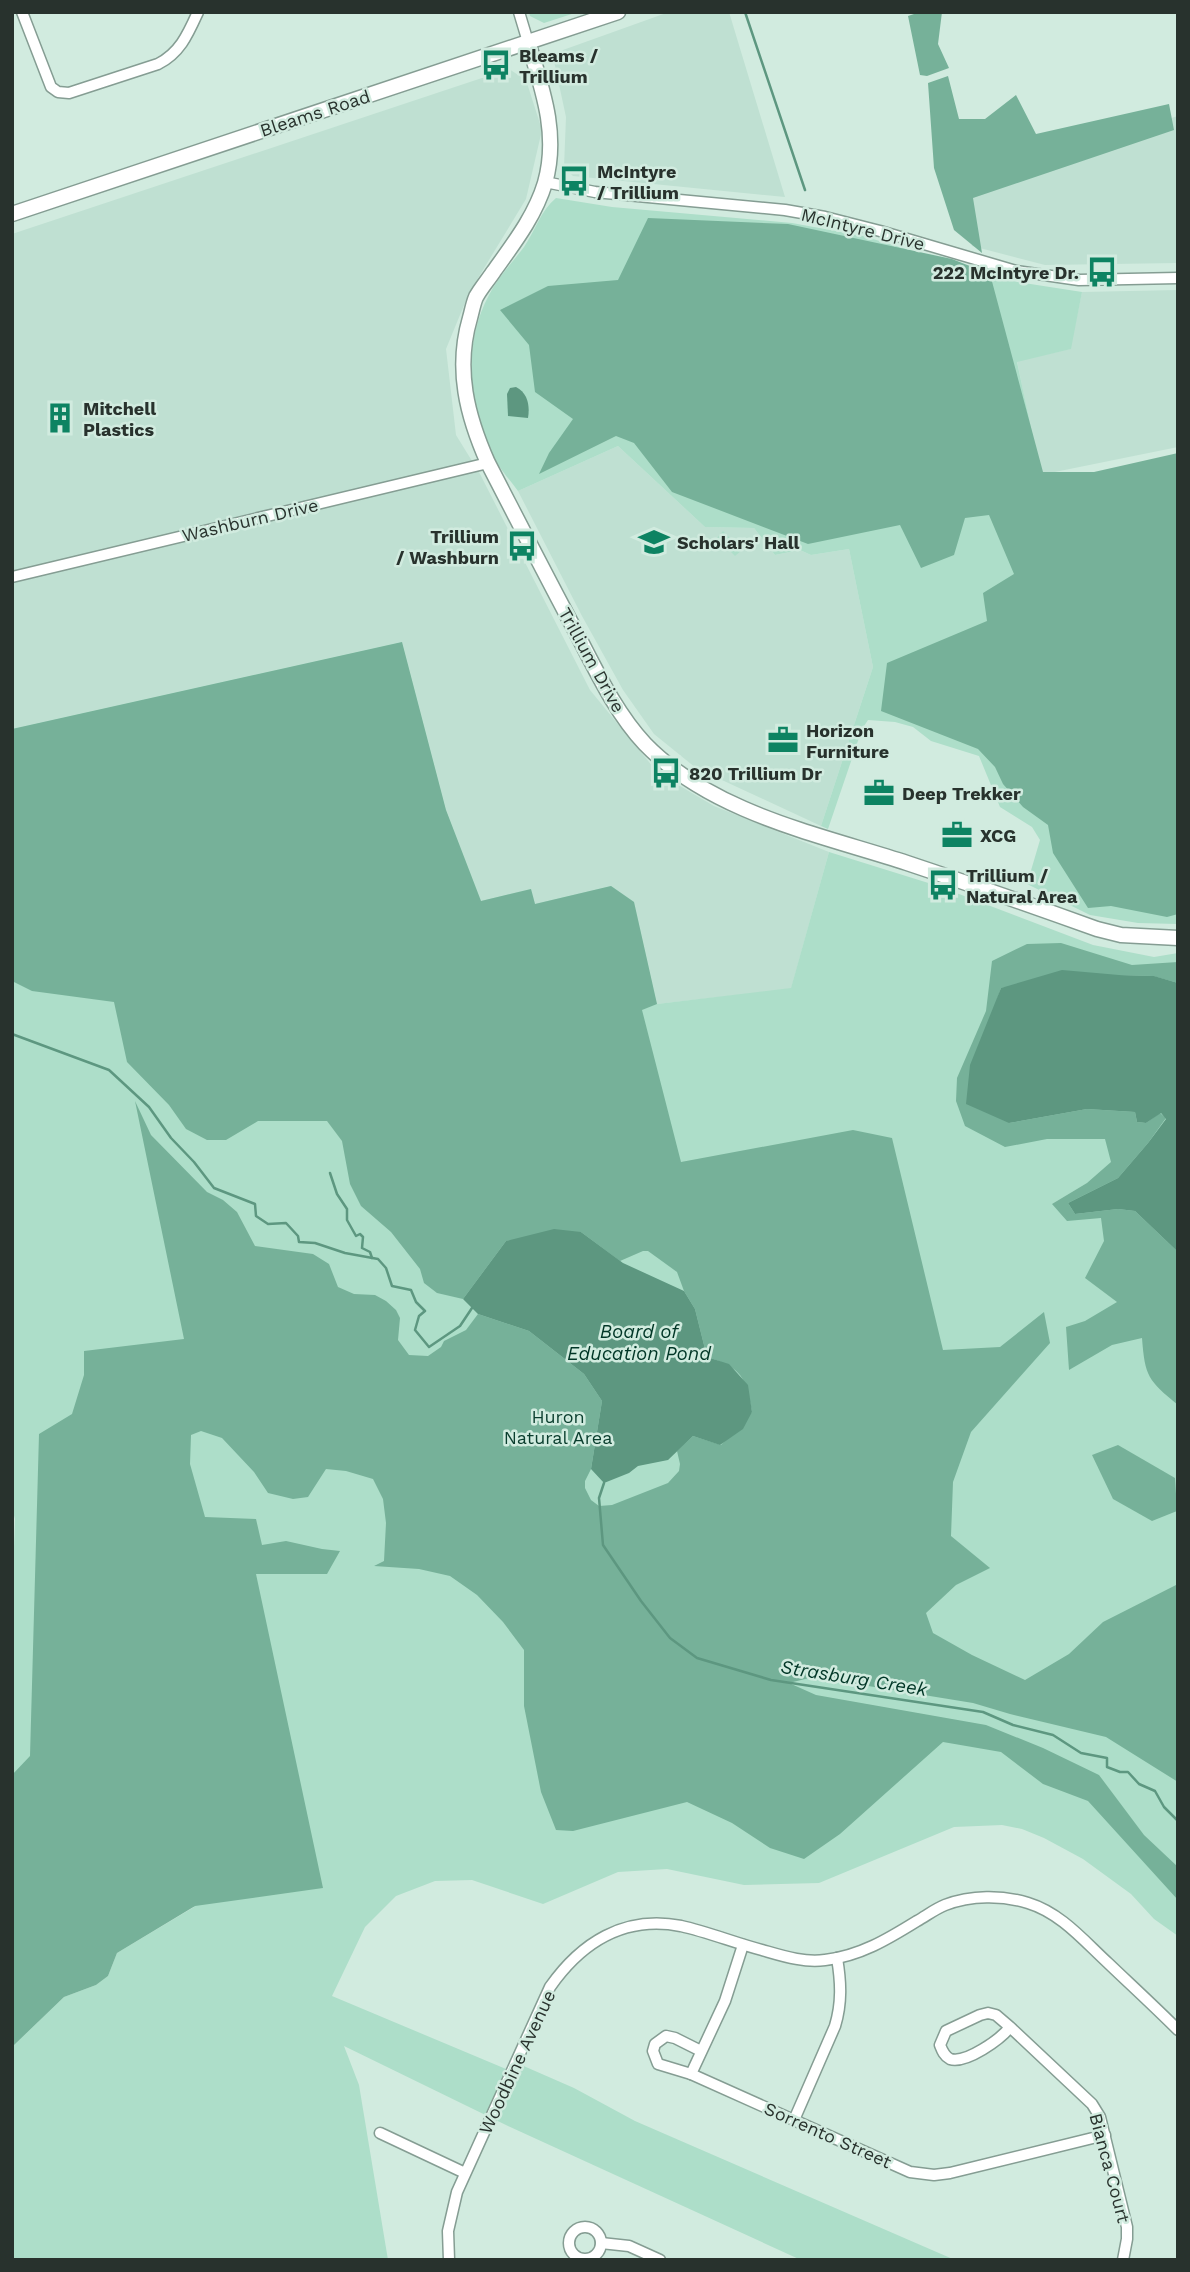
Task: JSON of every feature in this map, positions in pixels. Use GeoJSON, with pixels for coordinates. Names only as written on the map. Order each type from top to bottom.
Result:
{"type":"FeatureCollection","features":[{"type":"Feature","properties":{"kind":"street"},"geometry":{"type":"LineString","coordinates":[[22,12],[51,87],[58,92],[69,93],[168,59],[187,36],[198,12]]}},
{"type":"Feature","properties":{"kind":"street"},"geometry":{"type":"LineString","coordinates":[[519,12],[528,42]]}},
{"type":"Feature","properties":{"kind":"street","name":"Bleams Road"},"geometry":{"type":"LineString","coordinates":[[12,214],[618,12]]}},
{"type":"Feature","properties":{"kind":"street","name":"Trillium Drive"},"geometry":{"type":"LineString","coordinates":[[528,42],[546,101],[551,140],[545,181],[533,215],[476,298],[461,363],[465,400],[488,463],[611,698],[625,719],[646,744],[678,774],[709,793],[765,817],[1097,929],[1121,935],[1178,938]]}},
{"type":"Feature","properties":{"kind":"street","name":"McIntyre Drive"},"geometry":{"type":"LineString","coordinates":[[545,181],[596,192],[785,210],[825,217],[880,230],[1016,271],[1079,280],[1178,278]]}},
{"type":"Feature","properties":{"kind":"street","name":"Washburn Drive"},"geometry":{"type":"LineString","coordinates":[[12,577],[488,463]]}},
{"type":"Feature","properties":{"kind":"street","name":"Woodbine Avenue"},"geometry":{"type":"LineString","coordinates":[[449,2260],[448,2231],[451,2211],[465,2173],[550,1987],[565,1966],[592,1942],[624,1929],[654,1923],[680,1926],[743,1945],[804,1960],[822,1961],[859,1953],[887,1940],[943,1906],[985,1897],[1007,1898],[1029,1903],[1058,1917],[1178,2029]]}},
{"type":"Feature","properties":{"kind":"street"},"geometry":{"type":"LineString","coordinates":[[691,2074],[726,2001],[743,1945]]}},
{"type":"Feature","properties":{"kind":"street"},"geometry":{"type":"LineString","coordinates":[[794,2120],[839,2011],[841,1998],[837,1958]]}},
{"type":"Feature","properties":{"kind":"street","name":"Bianca Court"},"geometry":{"type":"LineString","coordinates":[[1010,2027],[1003,2037],[959,2059],[945,2056],[940,2045],[946,2031],[988,2012],[996,2015],[1010,2027],[1093,2104],[1105,2135],[1127,2227],[1123,2260]]}},
{"type":"Feature","properties":{"kind":"street","name":"Sorrento Street"},"geometry":{"type":"LineString","coordinates":[[702,2051],[666,2036],[655,2044],[653,2051],[658,2064],[691,2074],[910,2172],[934,2175],[1105,2135]]}},
{"type":"Feature","properties":{"kind":"street"},"geometry":{"type":"LineString","coordinates":[[380,2133],[465,2173]]}},
{"type":"Feature","properties":{"kind":"street"},"geometry":{"type":"LineString","coordinates":[[601,2243],[629,2246],[660,2260]]}},
{"type":"Feature","properties":{"kind":"shaded area"},"geometry":{"type":"Polygon","coordinates":[[[669,12],[729,12],[785,197],[573,176],[564,167],[566,117],[554,61],[563,50],[669,12]]]}},
{"type":"Feature","properties":{"kind":"shaded area"},"geometry":{"type":"Polygon","coordinates":[[[509,69],[526,80],[542,130],[526,199],[469,293],[446,349],[456,435],[480,474],[590,690],[658,773],[714,806],[829,852],[791,989],[657,1004],[634,903],[534,904],[531,889],[481,902],[446,810],[402,642],[12,729],[12,234],[509,69]]]}},
{"type":"Feature","properties":{"kind":"shaded area"},"geometry":{"type":"Polygon","coordinates":[[[1178,116],[1178,263],[1045,265],[972,246],[959,181],[1178,116]]]}},
{"type":"Feature","properties":{"kind":"shaded area"},"geometry":{"type":"Polygon","coordinates":[[[1178,290],[1178,447],[1040,475],[1017,361],[1070,349],[1082,292],[1178,290]]]}},
{"type":"Feature","properties":{"kind":"shaded area"},"geometry":{"type":"Polygon","coordinates":[[[618,446],[705,527],[754,528],[775,555],[800,550],[811,555],[849,549],[873,667],[821,826],[696,768],[654,734],[623,690],[582,616],[518,491],[618,446]]]}},
{"type":"Feature","properties":{"kind":"green space"},"geometry":{"type":"Polygon","coordinates":[[[529,12],[578,12],[544,23],[530,16],[529,12]]]}},
{"type":"Feature","properties":{"kind":"green space"},"geometry":{"type":"Polygon","coordinates":[[[920,12],[942,12],[938,44],[949,68],[927,76],[920,75],[908,16],[920,12]]]}},
{"type":"Feature","properties":{"kind":"green space"},"geometry":{"type":"Polygon","coordinates":[[[948,76],[959,119],[985,119],[1016,95],[1036,134],[1169,104],[1174,130],[973,198],[982,253],[954,230],[934,168],[928,83],[948,76]]]}},
{"type":"Feature","properties":{"kind":"green space"},"geometry":{"type":"Polygon","coordinates":[[[556,198],[612,207],[792,223],[863,236],[1012,281],[1082,292],[1071,349],[1017,362],[1041,475],[1178,486],[1178,924],[1138,923],[1090,915],[1027,884],[1040,840],[1032,827],[1000,807],[979,756],[931,741],[913,727],[895,722],[868,720],[862,729],[828,829],[821,826],[873,667],[849,549],[811,555],[800,550],[775,555],[754,528],[705,527],[618,446],[518,491],[496,461],[480,421],[472,378],[474,336],[480,315],[493,288],[524,247],[546,208],[556,198]]]}},
{"type":"Feature","properties":{"kind":"green space"},"geometry":{"type":"Polygon","coordinates":[[[648,218],[788,224],[952,259],[990,274],[1043,472],[1094,472],[1178,453],[1178,914],[1167,917],[1111,906],[1088,908],[1053,853],[1048,825],[1023,807],[1003,784],[995,767],[978,749],[881,711],[887,663],[987,621],[983,593],[1014,574],[989,515],[965,518],[954,555],[921,568],[900,525],[808,544],[672,492],[634,443],[616,436],[539,474],[549,453],[573,419],[535,392],[529,345],[500,310],[548,286],[618,280],[648,218]]]}},
{"type":"Feature","properties":{"kind":"green space"},"geometry":{"type":"Polygon","coordinates":[[[723,531],[742,550],[735,556],[717,538],[723,531]]]}},
{"type":"Feature","properties":{"kind":"green space","name":"Huron Natural Area"},"geometry":{"type":"Polygon","coordinates":[[[402,642],[446,810],[481,901],[531,889],[535,904],[611,886],[634,902],[657,1004],[791,988],[829,852],[938,886],[1093,945],[1154,957],[1178,953],[1178,1936],[1154,1919],[1131,1894],[1083,1859],[1044,1838],[1002,1825],[954,1827],[819,1883],[744,1885],[667,1869],[618,1872],[543,1904],[472,1880],[435,1881],[396,1896],[365,1927],[332,1996],[506,2069],[519,2064],[574,2088],[635,2121],[955,2260],[801,2260],[508,2126],[344,2046],[359,2085],[388,2260],[12,2260],[12,2047],[64,1997],[96,1985],[108,1976],[117,1953],[194,1907],[12,1932],[12,1603],[15,1519],[12,1508],[12,729],[402,642]]]}},
{"type":"Feature","properties":{"kind":"green space","name":"Huron Natural Area"},"geometry":{"type":"Polygon","coordinates":[[[402,642],[446,810],[481,901],[531,889],[535,904],[611,886],[634,902],[657,1004],[642,1010],[681,1162],[853,1130],[892,1138],[943,1350],[1000,1347],[1044,1312],[1050,1343],[971,1432],[953,1482],[951,1536],[990,1568],[956,1585],[926,1613],[933,1633],[1025,1680],[1069,1654],[1103,1622],[1178,1584],[1178,1782],[1106,1737],[973,1703],[813,1677],[789,1683],[816,1695],[986,1725],[1099,1775],[1144,1835],[1178,1867],[1178,1900],[1088,1801],[1043,1784],[1001,1752],[943,1742],[840,1834],[804,1859],[770,1848],[732,1823],[687,1802],[573,1831],[556,1830],[541,1792],[524,1706],[524,1650],[503,1622],[477,1595],[450,1576],[419,1569],[374,1566],[384,1561],[386,1523],[383,1499],[373,1479],[346,1471],[326,1469],[308,1497],[293,1499],[268,1493],[254,1472],[222,1438],[201,1431],[191,1435],[190,1464],[205,1517],[256,1519],[262,1545],[286,1541],[340,1551],[327,1574],[256,1574],[323,1888],[195,1906],[117,1953],[108,1976],[96,1985],[64,1997],[12,2047],[12,1775],[30,1756],[39,1434],[72,1414],[84,1375],[84,1351],[184,1339],[135,1101],[151,1135],[207,1192],[223,1200],[237,1212],[255,1246],[313,1254],[329,1264],[338,1287],[354,1294],[375,1295],[386,1301],[400,1318],[398,1340],[409,1355],[428,1356],[441,1347],[444,1341],[466,1330],[478,1314],[529,1331],[584,1374],[602,1401],[591,1469],[585,1481],[585,1488],[591,1500],[599,1506],[612,1505],[668,1483],[679,1471],[677,1451],[693,1436],[721,1445],[752,1412],[747,1390],[740,1376],[728,1365],[707,1357],[695,1309],[677,1272],[648,1251],[620,1261],[581,1232],[506,1241],[463,1299],[437,1293],[424,1283],[420,1269],[391,1232],[361,1206],[350,1184],[342,1141],[327,1121],[258,1121],[226,1140],[207,1140],[186,1129],[169,1105],[127,1062],[114,1002],[32,991],[12,981],[12,729],[402,642]]]}},
{"type":"Feature","properties":{"kind":"green space"},"geometry":{"type":"Polygon","coordinates":[[[1061,943],[1132,965],[1178,962],[1178,983],[1153,976],[1119,975],[1001,988],[992,1014],[1009,1123],[1087,1109],[1135,1112],[1137,1122],[1146,1123],[1160,1113],[1166,1118],[1118,1178],[1068,1203],[1075,1214],[1118,1209],[1135,1211],[1178,1252],[1178,1405],[1150,1377],[1142,1338],[1112,1345],[1069,1370],[1066,1327],[1085,1321],[1117,1302],[1085,1278],[1104,1241],[1101,1218],[1067,1221],[1052,1204],[1087,1183],[1111,1162],[1105,1139],[1047,1139],[1005,1147],[965,1126],[956,1101],[957,1078],[986,1011],[992,961],[1027,944],[1061,943]]]}},
{"type":"Feature","properties":{"kind":"green space"},"geometry":{"type":"Polygon","coordinates":[[[1118,1445],[1175,1478],[1177,1511],[1152,1521],[1113,1499],[1092,1455],[1118,1445]]]}},
{"type":"Feature","properties":{"kind":"water"},"geometry":{"type":"Polygon","coordinates":[[[516,387],[527,400],[528,418],[508,416],[507,394],[510,388],[516,387]]]}},
{"type":"Feature","properties":{"kind":"water"},"geometry":{"type":"Polygon","coordinates":[[[1062,970],[1154,976],[1178,983],[1178,1252],[1135,1211],[1118,1209],[1075,1214],[1068,1203],[1118,1178],[1166,1119],[1161,1113],[1146,1123],[1137,1122],[1135,1112],[1087,1109],[1009,1123],[966,1104],[970,1065],[1001,988],[1062,970]]]}},
{"type":"Feature","properties":{"kind":"water","name":"Board of Education Pond"},"geometry":{"type":"Polygon","coordinates":[[[554,1229],[581,1232],[623,1263],[684,1291],[695,1309],[707,1357],[729,1364],[748,1385],[752,1412],[743,1429],[720,1445],[693,1436],[668,1460],[638,1466],[629,1473],[604,1483],[591,1469],[602,1401],[584,1374],[529,1331],[478,1314],[463,1299],[506,1241],[554,1229]]]}},
{"type":"Feature","properties":{"kind":"waterway"},"geometry":{"type":"LineString","coordinates":[[745,12],[805,190]]}},
{"type":"Feature","properties":{"kind":"waterway"},"geometry":{"type":"LineString","coordinates":[[12,1034],[109,1070],[149,1107],[171,1138],[214,1188],[255,1204],[256,1216],[268,1224],[286,1223],[298,1236],[299,1242],[315,1243],[345,1253],[378,1259],[386,1268],[392,1286],[411,1290],[416,1302],[425,1311],[419,1316],[415,1330],[429,1347],[460,1326],[472,1308]]}},
{"type":"Feature","properties":{"kind":"waterway"},"geometry":{"type":"LineString","coordinates":[[330,1173],[337,1194],[347,1209],[347,1220],[356,1236],[360,1234],[363,1237],[362,1248],[370,1252],[372,1258]]}},
{"type":"Feature","properties":{"kind":"waterway","name":"Strasburg Creek"},"geometry":{"type":"LineString","coordinates":[[604,1483],[599,1498],[603,1545],[670,1638],[697,1658],[771,1680],[983,1712],[1013,1725],[1053,1735],[1081,1753],[1107,1758],[1107,1767],[1128,1772],[1139,1784],[1155,1791],[1164,1807],[1178,1821]]}},
{"type":"Feature","properties":{"kind":"place","name":"Bleams / Trillium"},"geometry":{"type":"Point","coordinates":[496,65]}},
{"type":"Feature","properties":{"kind":"place","name":"McIntyre / Trillium"},"geometry":{"type":"Point","coordinates":[574,181]}},
{"type":"Feature","properties":{"kind":"place","name":"222 McIntyre Dr."},"geometry":{"type":"Point","coordinates":[1102,272]}},
{"type":"Feature","properties":{"kind":"place","name":"Mitchell Plastics"},"geometry":{"type":"Point","coordinates":[60,418]}},
{"type":"Feature","properties":{"kind":"place","name":"Scholars' Hall"},"geometry":{"type":"Point","coordinates":[654,542]}},
{"type":"Feature","properties":{"kind":"place","name":"Trillium / Washburn"},"geometry":{"type":"Point","coordinates":[522,546]}},
{"type":"Feature","properties":{"kind":"place","name":"Horizon Furniture"},"geometry":{"type":"Point","coordinates":[783,740]}},
{"type":"Feature","properties":{"kind":"place","name":"820 Trillium Dr"},"geometry":{"type":"Point","coordinates":[666,773]}},
{"type":"Feature","properties":{"kind":"place","name":"Deep Trekker"},"geometry":{"type":"Point","coordinates":[879,793]}},
{"type":"Feature","properties":{"kind":"place","name":"XCG"},"geometry":{"type":"Point","coordinates":[957,835]}},
{"type":"Feature","properties":{"kind":"place","name":"Trillium / Natural Area"},"geometry":{"type":"Point","coordinates":[943,885]}}]}
